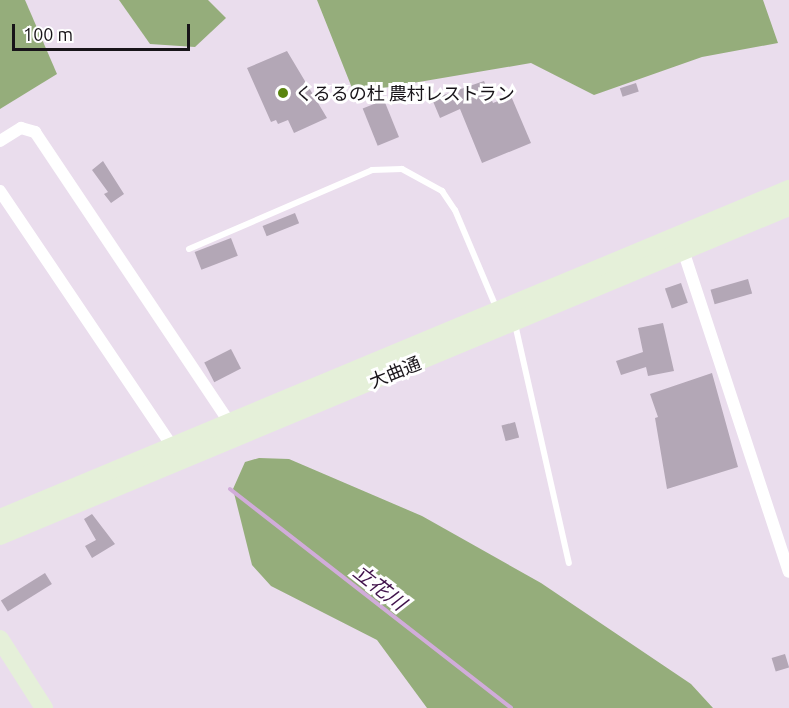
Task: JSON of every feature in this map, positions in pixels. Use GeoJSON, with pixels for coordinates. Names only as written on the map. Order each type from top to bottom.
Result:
{"type":"FeatureCollection","features":[{"type":"Feature","properties":{"kind":"main road","name":"大曲通"},"geometry":{"type":"LineString","coordinates":[[0,536],[514,322],[681,244],[789,189]]}},
{"type":"Feature","properties":{"kind":"main road","name":"大曲通"},"geometry":{"type":"LineString","coordinates":[[0,518],[498,311],[789,207]]}},
{"type":"Feature","properties":{"kind":"main road"},"geometry":{"type":"LineString","coordinates":[[0,639],[44,708]]}},
{"type":"Feature","properties":{"kind":"street"},"geometry":{"type":"LineString","coordinates":[[0,141],[21,128],[35,132],[229,422]]}},
{"type":"Feature","properties":{"kind":"street"},"geometry":{"type":"LineString","coordinates":[[0,191],[171,446]]}},
{"type":"Feature","properties":{"kind":"street"},"geometry":{"type":"LineString","coordinates":[[681,244],[789,572]]}},
{"type":"Feature","properties":{"kind":"lane"},"geometry":{"type":"LineString","coordinates":[[189,249],[372,170],[402,169],[442,191],[455,210],[498,311],[514,322],[520,336],[569,563]]}},
{"type":"Feature","properties":{"kind":"green space"},"geometry":{"type":"Polygon","coordinates":[[[0,0],[25,0],[57,74],[0,109],[0,0]]]}},
{"type":"Feature","properties":{"kind":"green space"},"geometry":{"type":"Polygon","coordinates":[[[119,0],[208,0],[226,18],[195,47],[150,44],[119,0]]]}},
{"type":"Feature","properties":{"kind":"green space"},"geometry":{"type":"Polygon","coordinates":[[[317,0],[763,0],[778,43],[702,57],[594,95],[531,63],[354,93],[317,0]]]}},
{"type":"Feature","properties":{"kind":"green space"},"geometry":{"type":"Polygon","coordinates":[[[259,458],[289,459],[422,516],[541,583],[691,684],[713,708],[427,708],[377,640],[271,586],[252,565],[233,489],[245,462],[259,458]]]}},
{"type":"Feature","properties":{"kind":"building","name":"くるるの杜 農村レストラン"},"geometry":{"type":"Polygon","coordinates":[[[287,51],[327,118],[294,133],[288,120],[278,124],[276,120],[271,122],[247,68],[287,51]]]}},
{"type":"Feature","properties":{"kind":"building"},"geometry":{"type":"Polygon","coordinates":[[[484,81],[493,103],[511,96],[531,143],[482,163],[460,109],[440,118],[432,99],[484,81]]]}},
{"type":"Feature","properties":{"kind":"building"},"geometry":{"type":"Polygon","coordinates":[[[636,83],[639,92],[623,97],[620,88],[636,83]]]}},
{"type":"Feature","properties":{"kind":"building"},"geometry":{"type":"Polygon","coordinates":[[[384,100],[399,137],[378,146],[363,109],[384,100]]]}},
{"type":"Feature","properties":{"kind":"building"},"geometry":{"type":"Polygon","coordinates":[[[103,161],[124,194],[111,203],[104,194],[108,192],[92,170],[103,161]]]}},
{"type":"Feature","properties":{"kind":"building"},"geometry":{"type":"Polygon","coordinates":[[[295,213],[299,223],[267,236],[263,226],[295,213]]]}},
{"type":"Feature","properties":{"kind":"building"},"geometry":{"type":"Polygon","coordinates":[[[231,238],[238,256],[201,270],[195,252],[231,238]]]}},
{"type":"Feature","properties":{"kind":"building"},"geometry":{"type":"Polygon","coordinates":[[[748,279],[752,293],[715,304],[711,290],[748,279]]]}},
{"type":"Feature","properties":{"kind":"building"},"geometry":{"type":"Polygon","coordinates":[[[681,283],[688,303],[672,308],[665,289],[681,283]]]}},
{"type":"Feature","properties":{"kind":"building"},"geometry":{"type":"Polygon","coordinates":[[[663,323],[674,371],[648,376],[646,367],[621,375],[616,361],[643,352],[638,328],[663,323]]]}},
{"type":"Feature","properties":{"kind":"building"},"geometry":{"type":"Polygon","coordinates":[[[231,349],[241,369],[214,382],[204,363],[231,349]]]}},
{"type":"Feature","properties":{"kind":"building"},"geometry":{"type":"Polygon","coordinates":[[[712,373],[738,467],[667,489],[655,418],[658,417],[650,394],[712,373]]]}},
{"type":"Feature","properties":{"kind":"building"},"geometry":{"type":"Polygon","coordinates":[[[515,422],[519,437],[506,441],[501,426],[515,422]]]}},
{"type":"Feature","properties":{"kind":"building"},"geometry":{"type":"Polygon","coordinates":[[[92,514],[115,544],[92,558],[85,546],[96,540],[84,519],[92,514]]]}},
{"type":"Feature","properties":{"kind":"building"},"geometry":{"type":"Polygon","coordinates":[[[45,573],[52,584],[8,612],[1,601],[45,573]]]}},
{"type":"Feature","properties":{"kind":"building"},"geometry":{"type":"Polygon","coordinates":[[[785,654],[789,667],[776,671],[772,658],[785,654]]]}},
{"type":"Feature","properties":{"kind":"waterway","name":"立花川"},"geometry":{"type":"LineString","coordinates":[[230,489],[511,708]]}},
{"type":"Feature","properties":{"kind":"place","name":"くるるの杜 農村レストラン"},"geometry":{"type":"Point","coordinates":[283,93]}}]}
